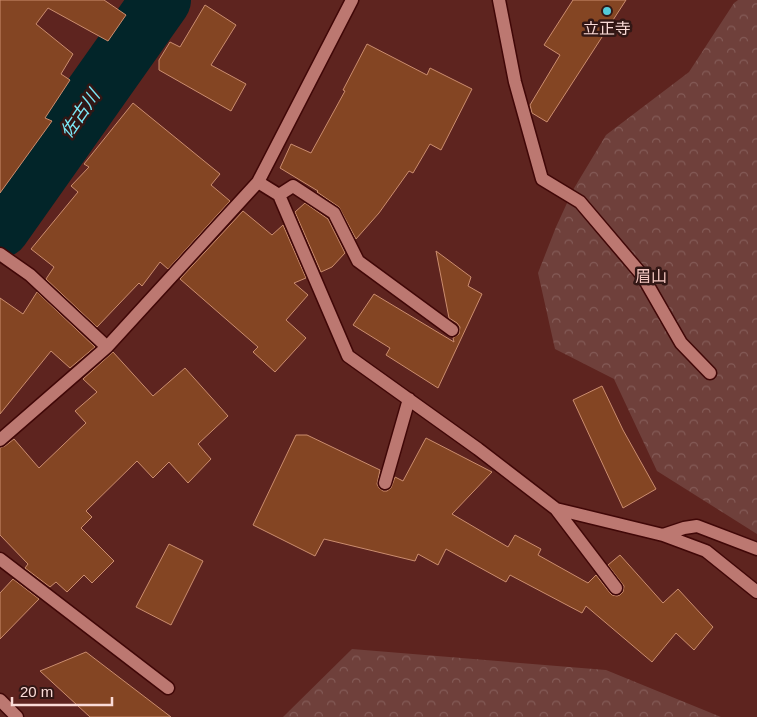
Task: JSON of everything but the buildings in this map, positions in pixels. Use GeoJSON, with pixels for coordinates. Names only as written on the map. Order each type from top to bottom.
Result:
{"type":"FeatureCollection","features":[{"type":"Feature","properties":{"kind":"street"},"geometry":{"type":"LineString","coordinates":[[0,440],[107,347],[258,182],[352,0]]}},
{"type":"Feature","properties":{"kind":"street"},"geometry":{"type":"LineString","coordinates":[[499,0],[515,82],[542,179],[580,202],[642,275],[681,343],[710,373]]}},
{"type":"Feature","properties":{"kind":"street"},"geometry":{"type":"LineString","coordinates":[[258,182],[279,195],[348,356],[478,449],[556,509],[616,588]]}},
{"type":"Feature","properties":{"kind":"street"},"geometry":{"type":"LineString","coordinates":[[279,195],[293,186],[334,213],[358,261],[452,330]]}},
{"type":"Feature","properties":{"kind":"street"},"geometry":{"type":"LineString","coordinates":[[2,256],[30,276],[107,347]]}},
{"type":"Feature","properties":{"kind":"street"},"geometry":{"type":"LineString","coordinates":[[385,483],[409,399]]}},
{"type":"Feature","properties":{"kind":"street"},"geometry":{"type":"LineString","coordinates":[[556,509],[663,535],[706,551],[757,592]]}},
{"type":"Feature","properties":{"kind":"street"},"geometry":{"type":"LineString","coordinates":[[663,535],[684,528],[698,526],[757,549]]}},
{"type":"Feature","properties":{"kind":"street"},"geometry":{"type":"LineString","coordinates":[[0,559],[168,688]]}},
{"type":"Feature","properties":{"kind":"street"},"geometry":{"type":"LineString","coordinates":[[0,700],[18,717]]}},
{"type":"Feature","properties":{"kind":"green space","name":"眉山"},"geometry":{"type":"Polygon","coordinates":[[[738,0],[757,0],[757,534],[657,471],[614,379],[555,349],[538,273],[573,190],[606,135],[689,72],[734,3],[738,0]]]}},
{"type":"Feature","properties":{"kind":"green space"},"geometry":{"type":"Polygon","coordinates":[[[352,649],[606,670],[721,717],[283,717],[352,649]]]}},
{"type":"Feature","properties":{"kind":"waterway","name":"佐古川"},"geometry":{"type":"LineString","coordinates":[[0,228],[161,0]]}},
{"type":"Feature","properties":{"kind":"place","name":"立正寺"},"geometry":{"type":"Point","coordinates":[607,11]}}]}
